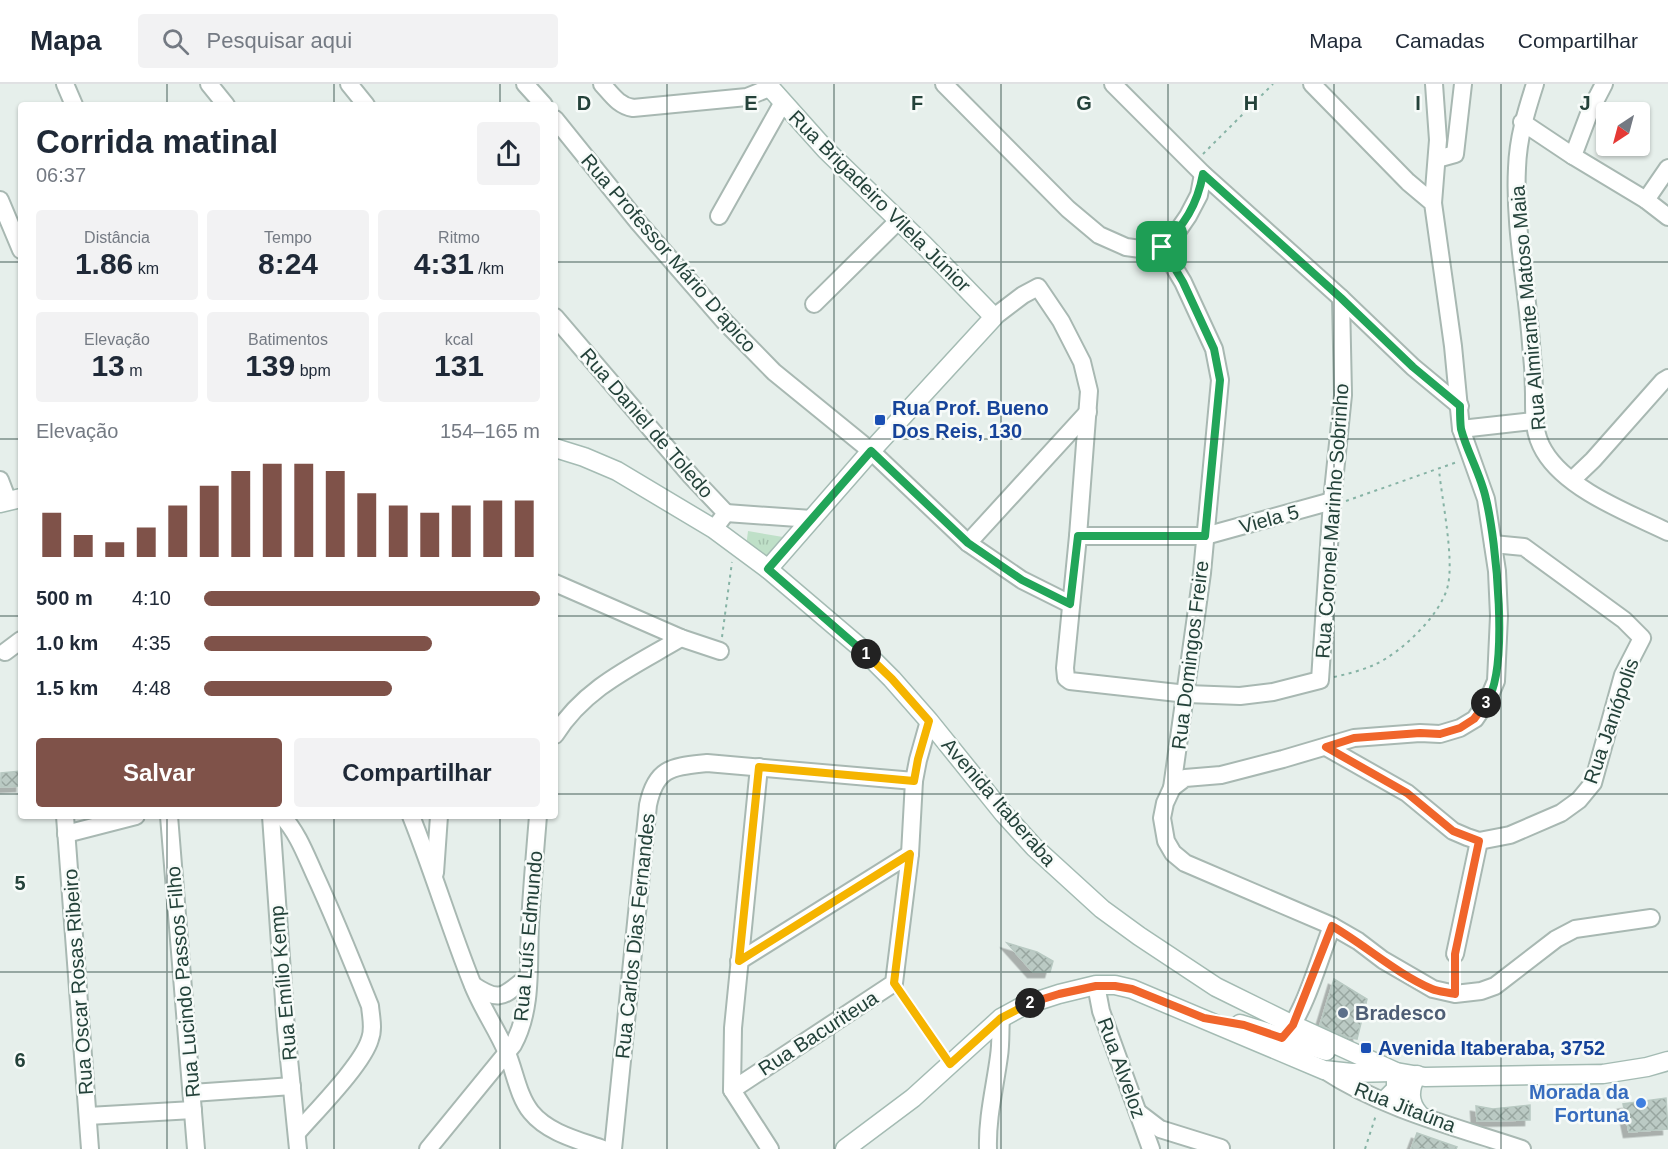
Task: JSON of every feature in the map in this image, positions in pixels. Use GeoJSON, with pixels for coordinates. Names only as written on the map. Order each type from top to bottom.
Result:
{"type":"FeatureCollection","features":[{"type":"Feature","properties":{"kind":"main road","name":"Rua Brigadeiro Vilela Júnior"},"geometry":{"type":"LineString","coordinates":[[768,86],[826,150],[994,317]]}},
{"type":"Feature","properties":{"kind":"main road"},"geometry":{"type":"LineString","coordinates":[[768,569],[871,451],[994,317]]}},
{"type":"Feature","properties":{"kind":"main road","name":"Avenida Itaberaba"},"geometry":{"type":"LineString","coordinates":[[558,449],[617,471],[714,529],[768,569],[861,649],[892,679],[1004,814],[1068,880],[1138,936],[1288,1032],[1396,1072],[1418,1076],[1603,1074],[1668,1061]]}},
{"type":"Feature","properties":{"kind":"main road"},"geometry":{"type":"LineString","coordinates":[[845,1149],[913,1098],[1001,1018],[1033,1002],[1059,994],[1096,986],[1132,989],[1265,1046]]}},
{"type":"Feature","properties":{"kind":"main road","name":"Avenida Itaberaba"},"geometry":{"type":"LineString","coordinates":[[1216,987],[1232,1012],[1265,1046],[1324,1070],[1352,1073],[1396,1072]]}},
{"type":"Feature","properties":{"kind":"main road"},"geometry":{"type":"LineString","coordinates":[[1204,1018],[1288,1032]]}},
{"type":"Feature","properties":{"kind":"main road"},"geometry":{"type":"LineString","coordinates":[[1647,1067],[1668,1067]]}},
{"type":"Feature","properties":{"kind":"main road"},"geometry":{"type":"LineString","coordinates":[[1383,1100],[1396,1089],[1396,1072]]}},
{"type":"Feature","properties":{"kind":"main road"},"geometry":{"type":"LineString","coordinates":[[1418,1076],[1412,1087],[1411,1098],[1414,1109],[1419,1114]]}},
{"type":"Feature","properties":{"kind":"street"},"geometry":{"type":"LineString","coordinates":[[64,84],[73,102]]}},
{"type":"Feature","properties":{"kind":"street"},"geometry":{"type":"LineString","coordinates":[[209,84],[224,102]]}},
{"type":"Feature","properties":{"kind":"street"},"geometry":{"type":"LineString","coordinates":[[349,84],[364,102]]}},
{"type":"Feature","properties":{"kind":"street"},"geometry":{"type":"LineString","coordinates":[[602,84],[619,103],[633,108],[747,97],[768,86]]}},
{"type":"Feature","properties":{"kind":"street"},"geometry":{"type":"LineString","coordinates":[[944,84],[1068,209],[1099,235],[1126,247],[1148,250],[1162,247],[1177,232],[1199,195],[1198,169]]}},
{"type":"Feature","properties":{"kind":"street"},"geometry":{"type":"LineString","coordinates":[[1113,84],[1198,169],[1341,298],[1413,367],[1460,406]]}},
{"type":"Feature","properties":{"kind":"street"},"geometry":{"type":"LineString","coordinates":[[1312,84],[1408,182],[1433,203]]}},
{"type":"Feature","properties":{"kind":"street"},"geometry":{"type":"LineString","coordinates":[[1172,788],[1185,778],[1221,775],[1354,738],[1420,733],[1440,734],[1460,728],[1474,719],[1488,699],[1496,681],[1499,616],[1497,571],[1486,499],[1461,429],[1450,324],[1433,203],[1438,140],[1434,84]]}},
{"type":"Feature","properties":{"kind":"street"},"geometry":{"type":"LineString","coordinates":[[1437,159],[1455,154],[1462,84]]}},
{"type":"Feature","properties":{"kind":"street","name":"Rua Almirante Matoso Maia"},"geometry":{"type":"LineString","coordinates":[[1536,84],[1522,122],[1516,202],[1532,344],[1533,421],[1537,435],[1544,451],[1556,467],[1572,480],[1612,504],[1668,532]]}},
{"type":"Feature","properties":{"kind":"street"},"geometry":{"type":"LineString","coordinates":[[1573,156],[1590,111],[1604,84]]}},
{"type":"Feature","properties":{"kind":"street"},"geometry":{"type":"LineString","coordinates":[[719,216],[782,104]]}},
{"type":"Feature","properties":{"kind":"street"},"geometry":{"type":"LineString","coordinates":[[1522,122],[1646,200],[1668,218]]}},
{"type":"Feature","properties":{"kind":"street","name":"Rua Professor Mário D'apico"},"geometry":{"type":"LineString","coordinates":[[558,123],[638,222],[724,321],[774,372],[871,451],[968,543],[1022,580],[1070,604]]}},
{"type":"Feature","properties":{"kind":"street"},"geometry":{"type":"LineString","coordinates":[[1646,200],[1668,168]]}},
{"type":"Feature","properties":{"kind":"street"},"geometry":{"type":"LineString","coordinates":[[0,200],[18,243]]}},
{"type":"Feature","properties":{"kind":"street"},"geometry":{"type":"LineString","coordinates":[[814,304],[898,220]]}},
{"type":"Feature","properties":{"kind":"street","name":"Rua Domingos Freire"},"geometry":{"type":"LineString","coordinates":[[1162,247],[1183,282],[1214,349],[1220,380],[1187,694],[1172,788],[1165,803],[1162,818],[1166,841],[1173,853],[1216,878],[1332,926],[1358,941],[1383,960],[1433,989],[1455,994],[1481,991],[1495,986],[1556,939],[1575,929],[1651,918]]}},
{"type":"Feature","properties":{"kind":"street"},"geometry":{"type":"LineString","coordinates":[[994,317],[1023,295],[1038,287],[1061,321],[1082,362],[1089,391],[1088,412],[1070,604]]}},
{"type":"Feature","properties":{"kind":"street","name":"Rua Coronel Marinho Sobrinho"},"geometry":{"type":"LineString","coordinates":[[1070,604],[1065,668],[1066,678],[1070,681],[1187,694],[1240,696],[1273,692],[1320,680],[1332,504],[1343,394],[1341,298]]}},
{"type":"Feature","properties":{"kind":"street","name":"Rua Daniel de Toledo"},"geometry":{"type":"LineString","coordinates":[[558,320],[726,513],[714,529]]}},
{"type":"Feature","properties":{"kind":"street"},"geometry":{"type":"LineString","coordinates":[[1572,480],[1668,378]]}},
{"type":"Feature","properties":{"kind":"street"},"geometry":{"type":"LineString","coordinates":[[968,543],[1088,412]]}},
{"type":"Feature","properties":{"kind":"street"},"geometry":{"type":"LineString","coordinates":[[1461,429],[1533,421]]}},
{"type":"Feature","properties":{"kind":"street"},"geometry":{"type":"LineString","coordinates":[[0,480],[10,501]]}},
{"type":"Feature","properties":{"kind":"street","name":"Viela 5"},"geometry":{"type":"LineString","coordinates":[[1078,536],[1205,536],[1332,504]]}},
{"type":"Feature","properties":{"kind":"street"},"geometry":{"type":"LineString","coordinates":[[726,513],[812,519]]}},
{"type":"Feature","properties":{"kind":"street","name":"Rua Janiópolis"},"geometry":{"type":"LineString","coordinates":[[1479,841],[1510,835],[1561,813],[1579,800],[1593,783],[1623,675],[1642,638],[1624,620],[1524,547],[1493,544]]}},
{"type":"Feature","properties":{"kind":"street"},"geometry":{"type":"LineString","coordinates":[[558,584],[681,638],[720,651]]}},
{"type":"Feature","properties":{"kind":"street"},"geometry":{"type":"LineString","coordinates":[[558,731],[577,705],[602,684],[681,638]]}},
{"type":"Feature","properties":{"kind":"street"},"geometry":{"type":"LineString","coordinates":[[5,652],[18,642]]}},
{"type":"Feature","properties":{"kind":"street","name":"Rua Bacuriteua"},"geometry":{"type":"LineString","coordinates":[[732,1090],[894,983],[910,854],[914,781],[929,721]]}},
{"type":"Feature","properties":{"kind":"street"},"geometry":{"type":"LineString","coordinates":[[1326,747],[1407,793],[1453,831],[1479,841],[1455,954]]}},
{"type":"Feature","properties":{"kind":"street","name":"Rua Carlos Dias Fernandes"},"geometry":{"type":"LineString","coordinates":[[613,1149],[648,805],[657,779],[666,771],[677,766],[707,763],[914,781]]}},
{"type":"Feature","properties":{"kind":"street"},"geometry":{"type":"LineString","coordinates":[[759,767],[733,1028],[732,1090],[770,1149]]}},
{"type":"Feature","properties":{"kind":"street","name":"Rua Oscar Rosas Ribeiro"},"geometry":{"type":"LineString","coordinates":[[65,819],[90,1149]]}},
{"type":"Feature","properties":{"kind":"street"},"geometry":{"type":"LineString","coordinates":[[66,834],[124,819]]}},
{"type":"Feature","properties":{"kind":"street","name":"Rua Lucindo Passos Filho"},"geometry":{"type":"LineString","coordinates":[[169,819],[196,1149]]}},
{"type":"Feature","properties":{"kind":"street","name":"Rua Emílio Kemp"},"geometry":{"type":"LineString","coordinates":[[271,819],[297,1141]]}},
{"type":"Feature","properties":{"kind":"street"},"geometry":{"type":"LineString","coordinates":[[285,819],[304,850],[329,904],[370,1006],[372,1024],[370,1040],[357,1063],[297,1141]]}},
{"type":"Feature","properties":{"kind":"street"},"geometry":{"type":"LineString","coordinates":[[412,819],[473,985],[507,1053],[530,1111],[545,1126],[603,1149]]}},
{"type":"Feature","properties":{"kind":"street"},"geometry":{"type":"LineString","coordinates":[[435,877],[439,819]]}},
{"type":"Feature","properties":{"kind":"street","name":"Rua Luís Edmundo"},"geometry":{"type":"LineString","coordinates":[[428,1149],[507,1053],[519,1034],[525,1010],[528,977],[538,819]]}},
{"type":"Feature","properties":{"kind":"street"},"geometry":{"type":"LineString","coordinates":[[739,961],[910,854]]}},
{"type":"Feature","properties":{"kind":"street"},"geometry":{"type":"LineString","coordinates":[[1288,1032],[1332,926]]}},
{"type":"Feature","properties":{"kind":"street"},"geometry":{"type":"LineString","coordinates":[[473,985],[496,998],[503,996],[528,977]]}},
{"type":"Feature","properties":{"kind":"street","name":"Rua Alveloz"},"geometry":{"type":"LineString","coordinates":[[1096,986],[1101,1011],[1150,1149]]}},
{"type":"Feature","properties":{"kind":"street"},"geometry":{"type":"LineString","coordinates":[[988,1149],[1001,1018]]}},
{"type":"Feature","properties":{"kind":"street","name":"Rua Jitaúna"},"geometry":{"type":"LineString","coordinates":[[1324,1070],[1351,1087],[1383,1100],[1522,1149]]}},
{"type":"Feature","properties":{"kind":"street"},"geometry":{"type":"LineString","coordinates":[[192,1093],[292,1086]]}},
{"type":"Feature","properties":{"kind":"street"},"geometry":{"type":"LineString","coordinates":[[88,1116],[194,1110]]}},
{"type":"Feature","properties":{"kind":"street"},"geometry":{"type":"LineString","coordinates":[[1137,1111],[1160,1129],[1221,1149]]}},
{"type":"Feature","properties":{"kind":"street","name":"Rua Alveloz"},"geometry":{"type":"LineString","coordinates":[[1156,1149],[1160,1129]]}},
{"type":"Feature","properties":{"kind":"street","name":"Rua Alveloz"},"geometry":{"type":"LineString","coordinates":[[1160,1129],[1174,1149]]}},
{"type":"Feature","properties":{"kind":"lane"},"geometry":{"type":"LineString","coordinates":[[894,983],[950,1064]]}},
{"type":"Feature","properties":{"kind":"path"},"geometry":{"type":"LineString","coordinates":[[1198,169],[1273,84]]}},
{"type":"Feature","properties":{"kind":"path"},"geometry":{"type":"LineString","coordinates":[[1332,504],[1438,470],[1472,456]]}},
{"type":"Feature","properties":{"kind":"path"},"geometry":{"type":"LineString","coordinates":[[1320,680],[1374,665],[1397,652],[1435,613],[1444,598],[1450,564],[1438,470]]}},
{"type":"Feature","properties":{"kind":"path"},"geometry":{"type":"LineString","coordinates":[[720,651],[734,544]]}},
{"type":"Feature","properties":{"kind":"path"},"geometry":{"type":"LineString","coordinates":[[1365,1149],[1383,1100]]}},
{"type":"Feature","properties":{"kind":"green space"},"geometry":{"type":"Polygon","coordinates":[[[748,531],[783,537],[764,560],[746,547],[748,531]]]}},
{"type":"Feature","properties":{"kind":"building"},"geometry":{"type":"Polygon","coordinates":[[[18,771],[18,786],[1,787],[1,773],[18,771]]]}},
{"type":"Feature","properties":{"kind":"building"},"geometry":{"type":"Polygon","coordinates":[[[1007,943],[1037,952],[1053,961],[1050,972],[1033,972],[1007,943]]]}},
{"type":"Feature","properties":{"kind":"building","name":"Bradesco"},"geometry":{"type":"Polygon","coordinates":[[[1334,979],[1367,999],[1357,1039],[1320,1025],[1334,979]]]}},
{"type":"Feature","properties":{"kind":"building"},"geometry":{"type":"Polygon","coordinates":[[[1666,1098],[1668,1129],[1629,1132],[1623,1104],[1666,1098]]]}},
{"type":"Feature","properties":{"kind":"building"},"geometry":{"type":"Polygon","coordinates":[[[1530,1105],[1530,1120],[1477,1121],[1476,1106],[1493,1109],[1530,1105]]]}},
{"type":"Feature","properties":{"kind":"building"},"geometry":{"type":"Polygon","coordinates":[[[1417,1133],[1457,1147],[1456,1149],[1411,1149],[1417,1133]]]}},
{"type":"Feature","properties":{"kind":"place","name":"Rua Prof. Bueno Dos Reis, 130"},"geometry":{"type":"Point","coordinates":[880,420]}},
{"type":"Feature","properties":{"kind":"place","name":"Bradesco"},"geometry":{"type":"Point","coordinates":[1343,1013]}},
{"type":"Feature","properties":{"kind":"place","name":"Avenida Itaberaba, 3752"},"geometry":{"type":"Point","coordinates":[1366,1048]}},
{"type":"Feature","properties":{"kind":"place","name":"Morada da Fortuna"},"geometry":{"type":"Point","coordinates":[1641,1103]}},
{"type":"Feature","properties":{"kind":"route"},"geometry":{"type":"LineString","coordinates":[[1203,174],[1341,298],[1413,367],[1460,406],[1461,429],[1486,499],[1497,571],[1499,616],[1496,681],[1488,699],[1474,719],[1460,728],[1440,734],[1420,733],[1354,738],[1326,747],[1407,793],[1453,831],[1479,841],[1455,954],[1455,994],[1433,989],[1383,960],[1358,941],[1332,926],[1302,1005],[1293,1025],[1282,1038],[1244,1025],[1204,1018],[1132,989],[1096,986],[1059,994],[1025,1005],[1001,1018],[950,1064],[894,983],[910,854],[739,961],[759,767],[914,781],[929,721],[892,679],[861,649],[768,569],[871,451],[937,511],[968,543],[1022,580],[1070,604],[1078,536],[1205,536],[1220,380],[1214,349],[1183,282],[1162,247],[1177,232],[1188,216],[1199,195],[1203,174]]}}]}
